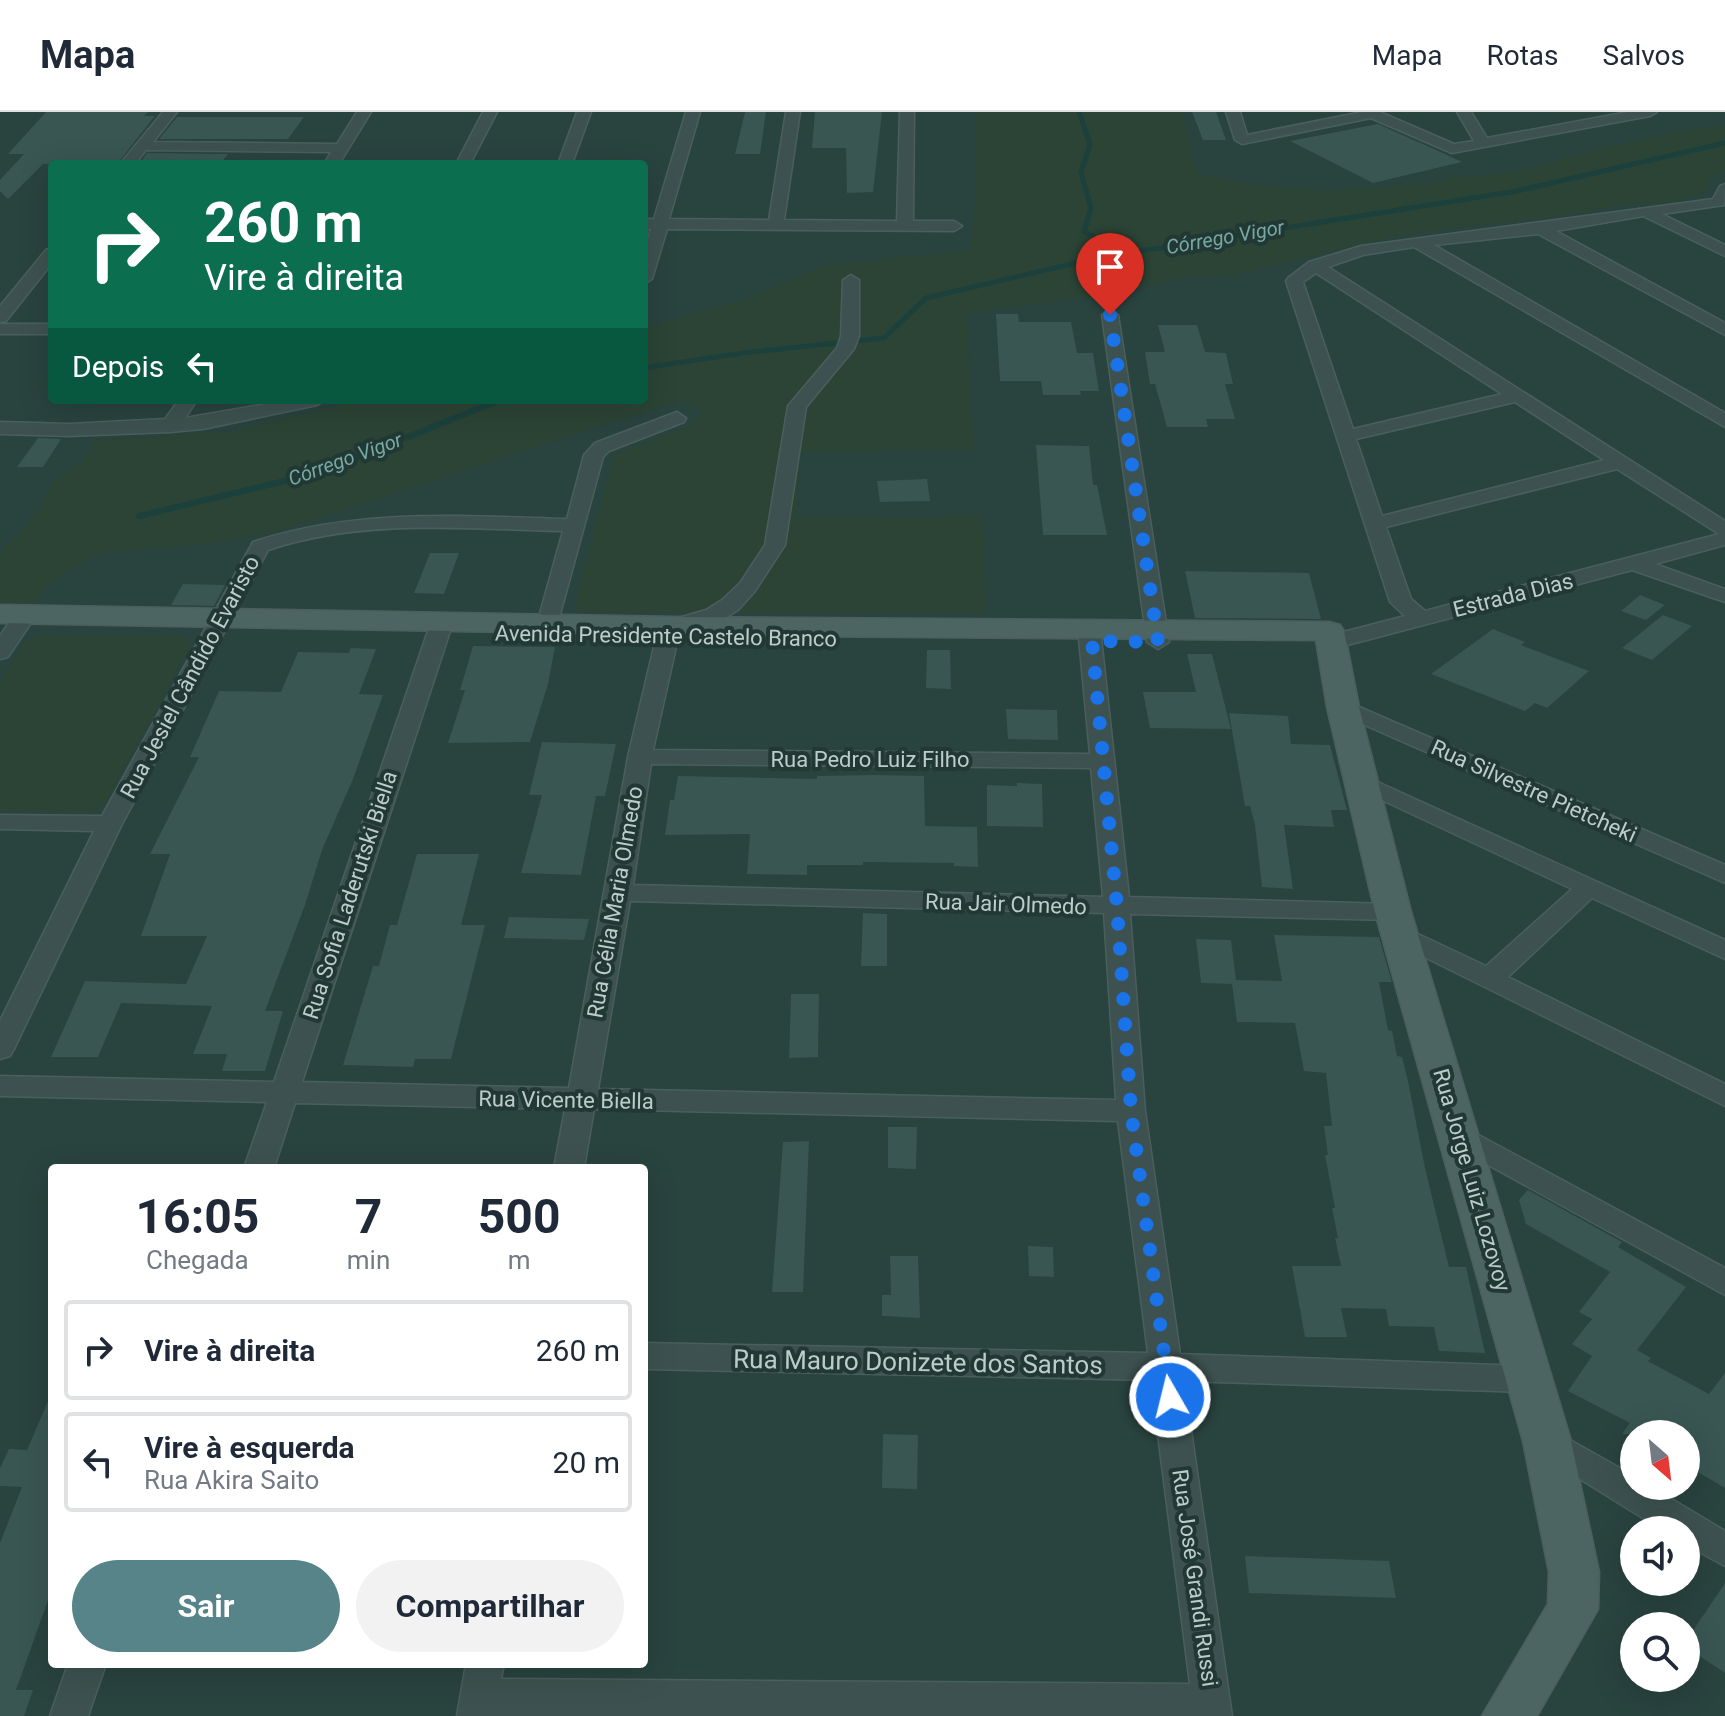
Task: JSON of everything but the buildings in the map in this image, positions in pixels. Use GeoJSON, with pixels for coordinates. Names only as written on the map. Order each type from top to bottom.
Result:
{"type":"FeatureCollection","features":[{"type":"Feature","properties":{"kind":"street"},"geometry":{"type":"LineString","coordinates":[[131,160],[170,112]]}},
{"type":"Feature","properties":{"kind":"street"},"geometry":{"type":"LineString","coordinates":[[334,160],[364,112]]}},
{"type":"Feature","properties":{"kind":"street"},"geometry":{"type":"LineString","coordinates":[[465,160],[490,112]]}},
{"type":"Feature","properties":{"kind":"street"},"geometry":{"type":"LineString","coordinates":[[566,160],[584,112]]}},
{"type":"Feature","properties":{"kind":"street"},"geometry":{"type":"LineString","coordinates":[[648,252],[652,224],[693,112]]}},
{"type":"Feature","properties":{"kind":"street"},"geometry":{"type":"LineString","coordinates":[[776,225],[793,112]]}},
{"type":"Feature","properties":{"kind":"street"},"geometry":{"type":"LineString","coordinates":[[905,226],[907,112]]}},
{"type":"Feature","properties":{"kind":"street"},"geometry":{"type":"LineString","coordinates":[[1233,112],[1242,140],[1350,114],[1383,116],[1452,149],[1580,118],[1650,112]]}},
{"type":"Feature","properties":{"kind":"street"},"geometry":{"type":"LineString","coordinates":[[1464,112],[1483,143]]}},
{"type":"Feature","properties":{"kind":"street"},"geometry":{"type":"LineString","coordinates":[[143,146],[340,148]]}},
{"type":"Feature","properties":{"kind":"street"},"geometry":{"type":"LineString","coordinates":[[1421,618],[1401,602],[1294,281],[1315,265],[1416,241],[1541,229],[1645,211],[1689,210],[1719,202],[1725,189]]}},
{"type":"Feature","properties":{"kind":"street"},"geometry":{"type":"LineString","coordinates":[[1645,211],[1725,251]]}},
{"type":"Feature","properties":{"kind":"street"},"geometry":{"type":"LineString","coordinates":[[652,224],[954,226]]}},
{"type":"Feature","properties":{"kind":"street"},"geometry":{"type":"LineString","coordinates":[[1541,229],[1725,330]]}},
{"type":"Feature","properties":{"kind":"street"},"geometry":{"type":"LineString","coordinates":[[1416,241],[1725,421]]}},
{"type":"Feature","properties":{"kind":"street"},"geometry":{"type":"LineString","coordinates":[[0,317],[48,258]]}},
{"type":"Feature","properties":{"kind":"street"},"geometry":{"type":"LineString","coordinates":[[1315,265],[1725,530]]}},
{"type":"Feature","properties":{"kind":"street"},"geometry":{"type":"LineString","coordinates":[[671,632],[714,615],[730,605],[748,587],[775,545],[797,406],[848,342],[851,280]]}},
{"type":"Feature","properties":{"kind":"street"},"geometry":{"type":"LineString","coordinates":[[1110,315],[1157,635]]}},
{"type":"Feature","properties":{"kind":"street"},"geometry":{"type":"LineString","coordinates":[[0,329],[48,329]]}},
{"type":"Feature","properties":{"kind":"street"},"geometry":{"type":"LineString","coordinates":[[1346,436],[1518,396]]}},
{"type":"Feature","properties":{"kind":"street"},"geometry":{"type":"LineString","coordinates":[[170,426],[185,404]]}},
{"type":"Feature","properties":{"kind":"street"},"geometry":{"type":"LineString","coordinates":[[0,428],[69,430],[170,426],[216,421],[298,404]]}},
{"type":"Feature","properties":{"kind":"street"},"geometry":{"type":"LineString","coordinates":[[548,624],[594,455],[602,447],[677,418]]}},
{"type":"Feature","properties":{"kind":"street"},"geometry":{"type":"LineString","coordinates":[[1375,524],[1620,462]]}},
{"type":"Feature","properties":{"kind":"street","name":"Rua Jesiel Cândido Evaristo"},"geometry":{"type":"LineString","coordinates":[[0,1049],[110,824],[260,546],[285,537],[373,525],[575,525]]}},
{"type":"Feature","properties":{"kind":"street"},"geometry":{"type":"LineString","coordinates":[[1636,564],[1725,539]]}},
{"type":"Feature","properties":{"kind":"street"},"geometry":{"type":"LineString","coordinates":[[1636,564],[1725,596]]}},
{"type":"Feature","properties":{"kind":"street","name":"Estrada Dias"},"geometry":{"type":"LineString","coordinates":[[1331,636],[1391,626],[1636,564]]}},
{"type":"Feature","properties":{"kind":"street","name":"Avenida Presidente Castelo Branco"},"geometry":{"type":"LineString","coordinates":[[8,627],[217,623],[671,632],[1331,636]]}},
{"type":"Feature","properties":{"kind":"street","name":"Avenida Presidente Castelo Branco"},"geometry":{"type":"LineString","coordinates":[[439,627],[548,624],[671,632]]}},
{"type":"Feature","properties":{"kind":"street","name":"Rua Sofia Laderutski Biella"},"geometry":{"type":"LineString","coordinates":[[260,1164],[439,627]]}},
{"type":"Feature","properties":{"kind":"street","name":"Rua Célia Maria Olmedo"},"geometry":{"type":"LineString","coordinates":[[570,1164],[619,893],[640,757],[671,632]]}},
{"type":"Feature","properties":{"kind":"street","name":"Rua José Grandi Russi"},"geometry":{"type":"LineString","coordinates":[[1090,635],[1117,907],[1131,1111],[1212,1709]]}},
{"type":"Feature","properties":{"kind":"street","name":"Rua Jorge Luiz Lozovoy"},"geometry":{"type":"LineString","coordinates":[[1331,636],[1343,707],[1397,924],[1547,1441],[1574,1572],[1573,1609],[1508,1716]]}},
{"type":"Feature","properties":{"kind":"street","name":"Rua Silvestre Pietcheki"},"geometry":{"type":"LineString","coordinates":[[1343,707],[1725,875]]}},
{"type":"Feature","properties":{"kind":"street","name":"Rua Pedro Luiz Filho"},"geometry":{"type":"LineString","coordinates":[[640,757],[1101,761]]}},
{"type":"Feature","properties":{"kind":"street"},"geometry":{"type":"LineString","coordinates":[[1360,781],[1725,950]]}},
{"type":"Feature","properties":{"kind":"street"},"geometry":{"type":"LineString","coordinates":[[0,822],[110,824]]}},
{"type":"Feature","properties":{"kind":"street"},"geometry":{"type":"LineString","coordinates":[[1490,978],[1588,888]]}},
{"type":"Feature","properties":{"kind":"street","name":"Rua Jair Olmedo"},"geometry":{"type":"LineString","coordinates":[[619,893],[1117,907],[1397,924]]}},
{"type":"Feature","properties":{"kind":"street"},"geometry":{"type":"LineString","coordinates":[[1397,924],[1490,978],[1725,1096]]}},
{"type":"Feature","properties":{"kind":"street","name":"Rua Vicente Biella"},"geometry":{"type":"LineString","coordinates":[[0,1086],[1131,1111]]}},
{"type":"Feature","properties":{"kind":"street"},"geometry":{"type":"LineString","coordinates":[[1460,1136],[1725,1283]]}},
{"type":"Feature","properties":{"kind":"street","name":"Rua Mauro Donizete dos Santos"},"geometry":{"type":"LineString","coordinates":[[648,1356],[1166,1367],[1528,1379]]}},
{"type":"Feature","properties":{"kind":"street"},"geometry":{"type":"LineString","coordinates":[[1547,1441],[1725,1550]]}},
{"type":"Feature","properties":{"kind":"street"},"geometry":{"type":"LineString","coordinates":[[69,1716],[86,1668]]}},
{"type":"Feature","properties":{"kind":"street"},"geometry":{"type":"LineString","coordinates":[[480,1692],[1212,1709]]}},
{"type":"Feature","properties":{"kind":"green space"},"geometry":{"type":"Polygon","coordinates":[[[976,112],[1182,112],[1197,174],[1257,185],[1326,191],[1432,183],[1452,177],[1533,168],[1596,149],[1725,125],[1725,171],[1710,177],[1708,190],[1676,202],[1619,204],[1582,213],[1405,234],[1225,277],[1187,277],[1119,293],[966,313],[974,450],[800,451],[797,517],[982,516],[986,614],[575,612],[614,455],[692,425],[703,410],[682,400],[268,534],[181,547],[111,551],[90,557],[51,581],[31,607],[0,606],[0,553],[30,521],[53,483],[82,462],[95,440],[232,431],[345,404],[648,404],[648,326],[741,301],[826,265],[971,250],[976,112]]]}},
{"type":"Feature","properties":{"kind":"green space"},"geometry":{"type":"Polygon","coordinates":[[[39,636],[182,636],[192,642],[105,804],[92,811],[0,811],[0,681],[25,642],[39,636]]]}},
{"type":"Feature","properties":{"kind":"waterway"},"geometry":{"type":"LineString","coordinates":[[1079,112],[1090,144],[1081,172],[1091,208],[1084,232],[1129,253]]}},
{"type":"Feature","properties":{"kind":"waterway","name":"Córrego Vigor"},"geometry":{"type":"LineString","coordinates":[[1129,253],[1517,191],[1725,143]]}},
{"type":"Feature","properties":{"kind":"waterway","name":"Córrego Vigor"},"geometry":{"type":"LineString","coordinates":[[648,367],[742,353],[884,338],[926,298],[1129,253]]}},
{"type":"Feature","properties":{"kind":"waterway","name":"Córrego Vigor"},"geometry":{"type":"LineString","coordinates":[[139,516],[318,473],[490,404]]}},
{"type":"Feature","properties":{"kind":"route"},"geometry":{"type":"LineString","coordinates":[[1110,315],[1158,642],[1092,641],[1117,907],[1131,1111],[1170,1397]]}}]}
